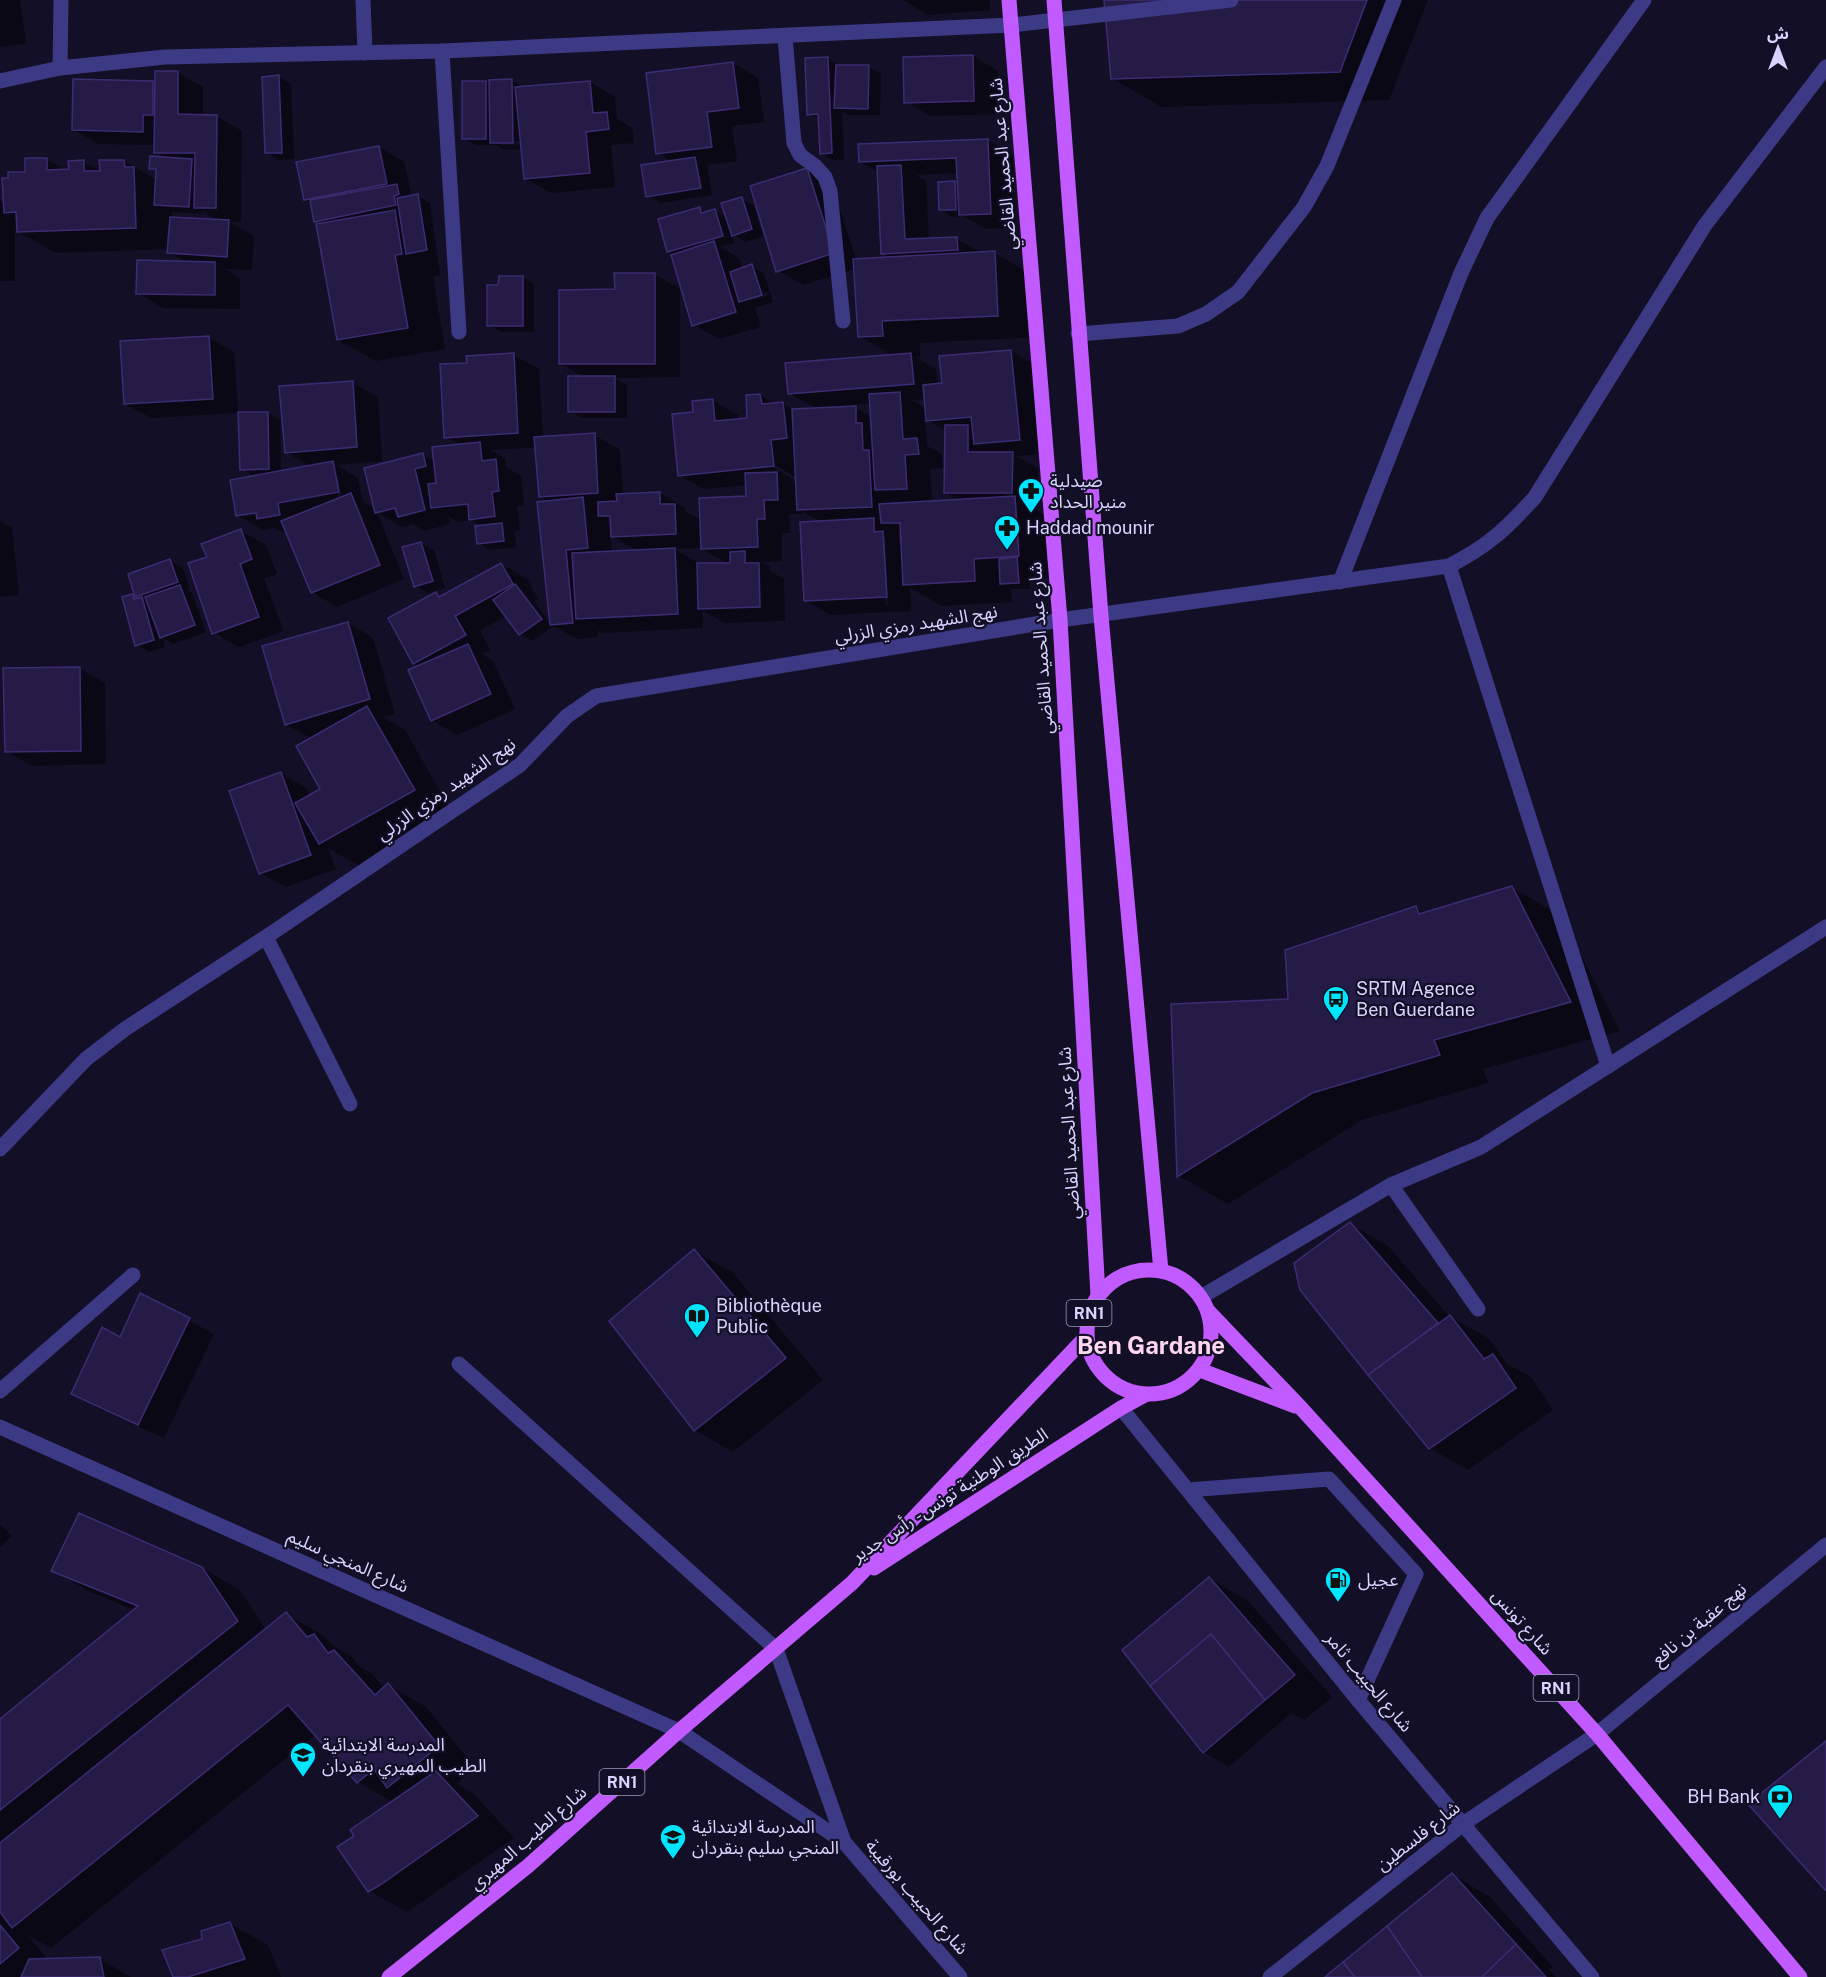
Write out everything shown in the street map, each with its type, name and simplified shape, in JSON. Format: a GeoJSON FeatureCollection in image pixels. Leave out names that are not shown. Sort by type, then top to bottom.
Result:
{"type":"FeatureCollection","features":[{"type":"Feature","properties":{"kind":"main road","name":"شارع عبد الحميد القاضي"},"geometry":{"type":"LineString","coordinates":[[1009,0],[1060,620],[1098,1295]]}},
{"type":"Feature","properties":{"kind":"main road"},"geometry":{"type":"LineString","coordinates":[[1054,0],[1101,616],[1161,1270]]}},
{"type":"Feature","properties":{"kind":"main road","name":"RN1"},"geometry":{"type":"LineString","coordinates":[[1137,1270],[1161,1270],[1184,1280],[1202,1297],[1209,1312],[1213,1332],[1209,1351],[1200,1370],[1185,1384],[1167,1393],[1145,1395],[1124,1389],[1105,1377],[1092,1359],[1086,1337],[1088,1315],[1098,1295],[1115,1279],[1137,1270]]}},
{"type":"Feature","properties":{"kind":"main road","name":"RN1"},"geometry":{"type":"LineString","coordinates":[[1209,1312],[1301,1408]]}},
{"type":"Feature","properties":{"kind":"main road","name":"الطريق الوطنية تونس - رأس جدير"},"geometry":{"type":"LineString","coordinates":[[852,1583],[1086,1337]]}},
{"type":"Feature","properties":{"kind":"main road","name":"RN1"},"geometry":{"type":"LineString","coordinates":[[1200,1370],[1301,1408]]}},
{"type":"Feature","properties":{"kind":"main road","name":"الطريق الوطنية تونس - رأس جدير"},"geometry":{"type":"LineString","coordinates":[[852,1583],[1121,1408],[1145,1395]]}},
{"type":"Feature","properties":{"kind":"main road","name":"شارع تونس"},"geometry":{"type":"LineString","coordinates":[[1301,1408],[1597,1734],[1800,1977]]}},
{"type":"Feature","properties":{"kind":"main road","name":"شارع الطيب المهيري"},"geometry":{"type":"LineString","coordinates":[[389,1977],[528,1866],[679,1731],[852,1583]]}},
{"type":"Feature","properties":{"kind":"street"},"geometry":{"type":"LineString","coordinates":[[60,68],[61,0]]}},
{"type":"Feature","properties":{"kind":"street"},"geometry":{"type":"LineString","coordinates":[[363,0],[364,53]]}},
{"type":"Feature","properties":{"kind":"street"},"geometry":{"type":"LineString","coordinates":[[0,81],[60,68],[165,57],[442,51],[1011,25],[1231,0]]}},
{"type":"Feature","properties":{"kind":"street"},"geometry":{"type":"LineString","coordinates":[[1078,334],[1178,326],[1206,314],[1238,292],[1304,207],[1328,166],[1394,0]]}},
{"type":"Feature","properties":{"kind":"street"},"geometry":{"type":"LineString","coordinates":[[1340,582],[1461,273],[1487,218],[1644,0]]}},
{"type":"Feature","properties":{"kind":"street"},"geometry":{"type":"LineString","coordinates":[[785,37],[794,143],[800,155],[825,177],[830,191],[843,321]]}},
{"type":"Feature","properties":{"kind":"street"},"geometry":{"type":"LineString","coordinates":[[442,51],[459,332]]}},
{"type":"Feature","properties":{"kind":"street"},"geometry":{"type":"LineString","coordinates":[[1608,1066],[1449,566],[1475,552],[1503,532],[1535,497],[1705,225],[1826,67]]}},
{"type":"Feature","properties":{"kind":"street","name":"نهج الشهيد رمزي الزرلي"},"geometry":{"type":"LineString","coordinates":[[0,1149],[86,1059],[125,1029],[266,937],[520,765],[567,716],[596,696],[1060,620],[1449,566]]}},
{"type":"Feature","properties":{"kind":"street"},"geometry":{"type":"LineString","coordinates":[[1202,1297],[1391,1185],[1481,1147],[1826,927]]}},
{"type":"Feature","properties":{"kind":"street"},"geometry":{"type":"LineString","coordinates":[[266,937],[350,1104]]}},
{"type":"Feature","properties":{"kind":"street"},"geometry":{"type":"LineString","coordinates":[[1391,1185],[1478,1309]]}},
{"type":"Feature","properties":{"kind":"street"},"geometry":{"type":"LineString","coordinates":[[0,1391],[133,1275]]}},
{"type":"Feature","properties":{"kind":"street"},"geometry":{"type":"LineString","coordinates":[[459,1364],[776,1649],[844,1842]]}},
{"type":"Feature","properties":{"kind":"street","name":"شارع الحبيب ثامر"},"geometry":{"type":"LineString","coordinates":[[1121,1408],[1358,1700],[1592,1977]]}},
{"type":"Feature","properties":{"kind":"street","name":"شارع المنجي سليم"},"geometry":{"type":"LineString","coordinates":[[0,1427],[679,1731],[844,1842]]}},
{"type":"Feature","properties":{"kind":"street"},"geometry":{"type":"LineString","coordinates":[[1188,1490],[1329,1479],[1416,1574],[1358,1700]]}},
{"type":"Feature","properties":{"kind":"street","name":"نهج عقبة بن نافع"},"geometry":{"type":"LineString","coordinates":[[1597,1734],[1826,1545]]}},
{"type":"Feature","properties":{"kind":"street","name":"شارع فلسطين"},"geometry":{"type":"LineString","coordinates":[[1270,1977],[1463,1824],[1597,1734]]}},
{"type":"Feature","properties":{"kind":"street","name":"شارع الحبيب بورقيبة"},"geometry":{"type":"LineString","coordinates":[[844,1842],[960,1977]]}},
{"type":"Feature","properties":{"kind":"building"},"geometry":{"type":"Polygon","coordinates":[[[1104,0],[1367,0],[1340,72],[1111,79],[1104,0]]]}},
{"type":"Feature","properties":{"kind":"building"},"geometry":{"type":"Polygon","coordinates":[[[973,55],[974,101],[904,103],[903,57],[973,55]]]}},
{"type":"Feature","properties":{"kind":"building"},"geometry":{"type":"Polygon","coordinates":[[[828,57],[832,153],[820,154],[818,114],[807,115],[805,58],[828,57]]]}},
{"type":"Feature","properties":{"kind":"building"},"geometry":{"type":"Polygon","coordinates":[[[733,62],[739,108],[707,112],[712,147],[656,154],[646,73],[733,62]]]}},
{"type":"Feature","properties":{"kind":"building"},"geometry":{"type":"Polygon","coordinates":[[[836,65],[869,65],[868,109],[834,108],[836,65]]]}},
{"type":"Feature","properties":{"kind":"building"},"geometry":{"type":"Polygon","coordinates":[[[155,71],[178,71],[178,114],[217,115],[216,208],[194,208],[195,153],[154,153],[155,71]]]}},
{"type":"Feature","properties":{"kind":"building"},"geometry":{"type":"Polygon","coordinates":[[[279,75],[282,153],[265,153],[262,77],[279,75]]]}},
{"type":"Feature","properties":{"kind":"building"},"geometry":{"type":"Polygon","coordinates":[[[73,79],[153,81],[153,115],[143,115],[143,132],[72,130],[73,79]]]}},
{"type":"Feature","properties":{"kind":"building"},"geometry":{"type":"Polygon","coordinates":[[[512,79],[513,143],[490,143],[489,80],[512,79]]]}},
{"type":"Feature","properties":{"kind":"building"},"geometry":{"type":"Polygon","coordinates":[[[462,81],[486,81],[486,139],[462,139],[462,81]]]}},
{"type":"Feature","properties":{"kind":"building"},"geometry":{"type":"Polygon","coordinates":[[[590,81],[593,113],[607,112],[609,129],[586,132],[590,173],[524,179],[515,87],[590,81]]]}},
{"type":"Feature","properties":{"kind":"building"},"geometry":{"type":"Polygon","coordinates":[[[988,139],[991,214],[959,215],[956,158],[859,162],[858,144],[988,139]]]}},
{"type":"Feature","properties":{"kind":"building"},"geometry":{"type":"Polygon","coordinates":[[[379,146],[387,184],[304,200],[296,162],[379,146]]]}},
{"type":"Feature","properties":{"kind":"building"},"geometry":{"type":"Polygon","coordinates":[[[150,156],[192,159],[189,207],[154,205],[156,169],[149,169],[150,156]]]}},
{"type":"Feature","properties":{"kind":"building"},"geometry":{"type":"Polygon","coordinates":[[[695,157],[701,188],[646,197],[641,165],[695,157]]]}},
{"type":"Feature","properties":{"kind":"building"},"geometry":{"type":"Polygon","coordinates":[[[25,158],[47,158],[47,170],[69,169],[68,161],[84,160],[84,171],[100,171],[99,160],[124,160],[125,167],[134,167],[136,228],[17,232],[16,212],[4,213],[2,178],[8,178],[8,172],[25,172],[25,158]]]}},
{"type":"Feature","properties":{"kind":"building"},"geometry":{"type":"Polygon","coordinates":[[[901,165],[905,239],[957,237],[958,250],[881,254],[877,166],[901,165]]]}},
{"type":"Feature","properties":{"kind":"building"},"geometry":{"type":"Polygon","coordinates":[[[807,168],[834,253],[776,272],[750,186],[807,168]]]}},
{"type":"Feature","properties":{"kind":"building"},"geometry":{"type":"Polygon","coordinates":[[[955,181],[956,210],[939,210],[938,182],[955,181]]]}},
{"type":"Feature","properties":{"kind":"building"},"geometry":{"type":"Polygon","coordinates":[[[397,184],[399,194],[394,196],[396,205],[314,222],[310,200],[397,184]]]}},
{"type":"Feature","properties":{"kind":"building"},"geometry":{"type":"Polygon","coordinates":[[[418,194],[427,250],[406,254],[397,198],[418,194]]]}},
{"type":"Feature","properties":{"kind":"building"},"geometry":{"type":"Polygon","coordinates":[[[742,197],[752,229],[732,236],[721,203],[742,197]]]}},
{"type":"Feature","properties":{"kind":"building"},"geometry":{"type":"Polygon","coordinates":[[[700,207],[701,213],[715,209],[723,236],[667,252],[658,219],[700,207]]]}},
{"type":"Feature","properties":{"kind":"building"},"geometry":{"type":"Polygon","coordinates":[[[395,210],[402,254],[395,255],[408,328],[337,340],[316,224],[395,210]]]}},
{"type":"Feature","properties":{"kind":"building"},"geometry":{"type":"Polygon","coordinates":[[[170,217],[229,220],[227,257],[167,253],[170,217]]]}},
{"type":"Feature","properties":{"kind":"building"},"geometry":{"type":"Polygon","coordinates":[[[714,241],[736,312],[692,326],[671,255],[714,241]]]}},
{"type":"Feature","properties":{"kind":"building"},"geometry":{"type":"Polygon","coordinates":[[[995,251],[998,316],[882,321],[883,336],[858,337],[853,259],[995,251]]]}},
{"type":"Feature","properties":{"kind":"building"},"geometry":{"type":"Polygon","coordinates":[[[137,260],[215,262],[215,295],[136,294],[137,260]]]}},
{"type":"Feature","properties":{"kind":"building"},"geometry":{"type":"Polygon","coordinates":[[[752,264],[762,295],[739,302],[730,272],[752,264]]]}},
{"type":"Feature","properties":{"kind":"building"},"geometry":{"type":"Polygon","coordinates":[[[614,273],[655,273],[655,364],[559,364],[559,290],[615,289],[614,273]]]}},
{"type":"Feature","properties":{"kind":"building"},"geometry":{"type":"Polygon","coordinates":[[[499,276],[523,276],[523,326],[487,326],[487,285],[498,285],[499,276]]]}},
{"type":"Feature","properties":{"kind":"building"},"geometry":{"type":"Polygon","coordinates":[[[209,336],[213,399],[124,404],[120,341],[209,336]]]}},
{"type":"Feature","properties":{"kind":"building"},"geometry":{"type":"Polygon","coordinates":[[[1011,350],[1020,440],[974,444],[971,417],[926,421],[923,385],[942,383],[939,356],[1011,350]]]}},
{"type":"Feature","properties":{"kind":"building"},"geometry":{"type":"Polygon","coordinates":[[[514,353],[518,433],[444,438],[440,364],[467,363],[466,356],[514,353]]]}},
{"type":"Feature","properties":{"kind":"building"},"geometry":{"type":"Polygon","coordinates":[[[911,353],[914,384],[788,394],[785,363],[911,353]]]}},
{"type":"Feature","properties":{"kind":"building"},"geometry":{"type":"Polygon","coordinates":[[[568,376],[615,376],[615,412],[568,412],[568,376]]]}},
{"type":"Feature","properties":{"kind":"building"},"geometry":{"type":"Polygon","coordinates":[[[353,381],[357,447],[285,453],[279,386],[353,381]]]}},
{"type":"Feature","properties":{"kind":"building"},"geometry":{"type":"Polygon","coordinates":[[[900,392],[903,439],[917,438],[919,454],[905,455],[907,489],[875,490],[869,394],[900,392]]]}},
{"type":"Feature","properties":{"kind":"building"},"geometry":{"type":"Polygon","coordinates":[[[760,394],[762,404],[783,402],[787,438],[771,440],[774,466],[678,476],[672,414],[693,412],[692,401],[713,399],[715,421],[747,418],[746,395],[760,394]]]}},
{"type":"Feature","properties":{"kind":"building"},"geometry":{"type":"Polygon","coordinates":[[[856,406],[856,423],[862,423],[863,450],[869,450],[872,507],[797,510],[792,409],[856,406]]]}},
{"type":"Feature","properties":{"kind":"building"},"geometry":{"type":"Polygon","coordinates":[[[238,412],[268,412],[269,469],[240,470],[238,412]]]}},
{"type":"Feature","properties":{"kind":"building"},"geometry":{"type":"Polygon","coordinates":[[[945,425],[968,425],[968,452],[1013,452],[1012,493],[944,493],[945,425]]]}},
{"type":"Feature","properties":{"kind":"building"},"geometry":{"type":"Polygon","coordinates":[[[595,433],[598,493],[539,497],[534,437],[595,433]]]}},
{"type":"Feature","properties":{"kind":"building"},"geometry":{"type":"Polygon","coordinates":[[[480,442],[482,461],[496,459],[499,491],[492,492],[495,516],[469,520],[468,504],[431,508],[428,484],[436,483],[432,447],[480,442]]]}},
{"type":"Feature","properties":{"kind":"building"},"geometry":{"type":"Polygon","coordinates":[[[423,453],[426,466],[415,469],[425,510],[398,517],[395,508],[375,513],[364,468],[423,453]]]}},
{"type":"Feature","properties":{"kind":"building"},"geometry":{"type":"Polygon","coordinates":[[[333,461],[339,492],[278,503],[280,515],[257,519],[256,513],[236,516],[230,480],[333,461]]]}},
{"type":"Feature","properties":{"kind":"building"},"geometry":{"type":"Polygon","coordinates":[[[777,472],[778,500],[764,500],[765,519],[757,519],[758,547],[701,549],[699,498],[746,496],[745,473],[777,472]]]}},
{"type":"Feature","properties":{"kind":"building"},"geometry":{"type":"Polygon","coordinates":[[[660,492],[660,504],[675,504],[676,534],[611,537],[610,516],[598,516],[598,502],[617,501],[616,494],[660,492]]]}},
{"type":"Feature","properties":{"kind":"building"},"geometry":{"type":"Polygon","coordinates":[[[351,493],[380,565],[311,593],[281,521],[351,493]]]}},
{"type":"Feature","properties":{"kind":"building"},"geometry":{"type":"Polygon","coordinates":[[[1015,496],[1019,556],[974,559],[975,581],[903,585],[900,523],[881,523],[879,504],[1015,496]]]}},
{"type":"Feature","properties":{"kind":"building"},"geometry":{"type":"Polygon","coordinates":[[[583,497],[588,548],[566,550],[573,623],[550,625],[537,502],[583,497]]]}},
{"type":"Feature","properties":{"kind":"building"},"geometry":{"type":"Polygon","coordinates":[[[874,518],[874,532],[883,531],[887,597],[804,601],[800,522],[874,518]]]}},
{"type":"Feature","properties":{"kind":"building"},"geometry":{"type":"Polygon","coordinates":[[[502,523],[504,541],[477,544],[475,526],[502,523]]]}},
{"type":"Feature","properties":{"kind":"building"},"geometry":{"type":"Polygon","coordinates":[[[241,529],[252,559],[240,564],[259,617],[212,634],[188,563],[207,557],[201,544],[241,529]]]}},
{"type":"Feature","properties":{"kind":"building"},"geometry":{"type":"Polygon","coordinates":[[[421,542],[433,581],[414,587],[402,547],[421,542]]]}},
{"type":"Feature","properties":{"kind":"building"},"geometry":{"type":"Polygon","coordinates":[[[675,548],[678,614],[576,619],[572,553],[675,548]]]}},
{"type":"Feature","properties":{"kind":"building"},"geometry":{"type":"Polygon","coordinates":[[[745,551],[745,563],[759,563],[760,607],[698,609],[697,563],[730,563],[730,552],[745,551]]]}},
{"type":"Feature","properties":{"kind":"building"},"geometry":{"type":"Polygon","coordinates":[[[1017,557],[1019,583],[1000,584],[999,559],[1017,557]]]}},
{"type":"Feature","properties":{"kind":"building"},"geometry":{"type":"Polygon","coordinates":[[[170,559],[178,582],[135,597],[128,574],[170,559]]]}},
{"type":"Feature","properties":{"kind":"building"},"geometry":{"type":"Polygon","coordinates":[[[501,563],[513,584],[455,616],[466,635],[413,664],[388,618],[436,592],[439,597],[501,563]]]}},
{"type":"Feature","properties":{"kind":"building"},"geometry":{"type":"Polygon","coordinates":[[[515,584],[542,619],[519,635],[493,600],[515,584]]]}},
{"type":"Feature","properties":{"kind":"building"},"geometry":{"type":"Polygon","coordinates":[[[180,585],[195,625],[160,638],[145,597],[180,585]]]}},
{"type":"Feature","properties":{"kind":"building"},"geometry":{"type":"Polygon","coordinates":[[[132,594],[134,599],[142,597],[154,640],[135,646],[122,597],[132,594]]]}},
{"type":"Feature","properties":{"kind":"building"},"geometry":{"type":"Polygon","coordinates":[[[348,622],[370,699],[285,725],[262,646],[348,622]]]}},
{"type":"Feature","properties":{"kind":"building"},"geometry":{"type":"Polygon","coordinates":[[[468,644],[491,694],[431,721],[408,670],[468,644]]]}},
{"type":"Feature","properties":{"kind":"building"},"geometry":{"type":"Polygon","coordinates":[[[80,667],[81,751],[5,752],[3,668],[80,667]]]}},
{"type":"Feature","properties":{"kind":"building"},"geometry":{"type":"Polygon","coordinates":[[[367,706],[415,790],[319,844],[295,803],[320,789],[296,746],[367,706]]]}},
{"type":"Feature","properties":{"kind":"building"},"geometry":{"type":"Polygon","coordinates":[[[281,772],[311,855],[259,874],[229,791],[281,772]]]}},
{"type":"Feature","properties":{"kind":"building","name":"SRTM Agence Ben Guerdane"},"geometry":{"type":"Polygon","coordinates":[[[1512,886],[1571,1002],[1434,1040],[1440,1055],[1312,1093],[1177,1177],[1171,1004],[1288,999],[1285,950],[1416,906],[1419,914],[1512,886]]]}},
{"type":"Feature","properties":{"kind":"building"},"geometry":{"type":"Polygon","coordinates":[[[1350,1222],[1438,1323],[1368,1375],[1300,1290],[1294,1263],[1350,1222]]]}},
{"type":"Feature","properties":{"kind":"building","name":"Bibliothèque Public"},"geometry":{"type":"Polygon","coordinates":[[[694,1249],[786,1358],[694,1431],[609,1321],[694,1249]]]}},
{"type":"Feature","properties":{"kind":"building"},"geometry":{"type":"Polygon","coordinates":[[[140,1293],[190,1318],[138,1425],[71,1394],[102,1327],[120,1337],[140,1293]]]}},
{"type":"Feature","properties":{"kind":"building"},"geometry":{"type":"Polygon","coordinates":[[[1450,1315],[1484,1359],[1493,1354],[1516,1388],[1429,1449],[1368,1375],[1450,1315]]]}},
{"type":"Feature","properties":{"kind":"building"},"geometry":{"type":"Polygon","coordinates":[[[79,1513],[202,1567],[238,1621],[0,1810],[0,1719],[138,1606],[51,1571],[79,1513]]]}},
{"type":"Feature","properties":{"kind":"building"},"geometry":{"type":"Polygon","coordinates":[[[1209,1577],[1295,1675],[1265,1700],[1211,1634],[1150,1686],[1122,1650],[1209,1577]]]}},
{"type":"Feature","properties":{"kind":"building"},"geometry":{"type":"Polygon","coordinates":[[[286,1612],[307,1637],[314,1634],[328,1653],[334,1650],[375,1695],[388,1683],[439,1746],[387,1788],[374,1769],[357,1783],[288,1705],[12,1928],[0,1912],[0,1843],[286,1612]]]}},
{"type":"Feature","properties":{"kind":"building"},"geometry":{"type":"Polygon","coordinates":[[[1211,1634],[1265,1700],[1203,1753],[1150,1686],[1211,1634]]]}},
{"type":"Feature","properties":{"kind":"building"},"geometry":{"type":"Polygon","coordinates":[[[1826,1741],[1826,1890],[1825,1890],[1748,1804],[1826,1741]]]}},
{"type":"Feature","properties":{"kind":"building"},"geometry":{"type":"Polygon","coordinates":[[[436,1771],[478,1816],[368,1892],[337,1847],[354,1836],[350,1830],[436,1771]]]}},
{"type":"Feature","properties":{"kind":"building"},"geometry":{"type":"Polygon","coordinates":[[[1452,1873],[1516,1944],[1482,1977],[1422,1977],[1387,1926],[1452,1873]]]}},
{"type":"Feature","properties":{"kind":"building"},"geometry":{"type":"Polygon","coordinates":[[[230,1922],[245,1959],[188,1977],[173,1977],[162,1950],[202,1939],[201,1931],[230,1922]]]}},
{"type":"Feature","properties":{"kind":"building"},"geometry":{"type":"Polygon","coordinates":[[[0,1925],[19,1948],[0,1964],[0,1925]]]}},
{"type":"Feature","properties":{"kind":"building"},"geometry":{"type":"Polygon","coordinates":[[[1387,1926],[1422,1977],[1355,1977],[1343,1962],[1387,1926]]]}},
{"type":"Feature","properties":{"kind":"building"},"geometry":{"type":"Polygon","coordinates":[[[1516,1944],[1546,1977],[1482,1977],[1516,1944]]]}},
{"type":"Feature","properties":{"kind":"building"},"geometry":{"type":"Polygon","coordinates":[[[100,1957],[104,1977],[21,1977],[29,1959],[100,1957]]]}},
{"type":"Feature","properties":{"kind":"building"},"geometry":{"type":"Polygon","coordinates":[[[1343,1962],[1355,1977],[1325,1977],[1343,1962]]]}},
{"type":"Feature","properties":{"kind":"place","name":"صيدلية منير الحداد"},"geometry":{"type":"Point","coordinates":[1031,514]}},
{"type":"Feature","properties":{"kind":"place","name":"Haddad mounir"},"geometry":{"type":"Point","coordinates":[1007,551]}},
{"type":"Feature","properties":{"kind":"place","name":"SRTM Agence Ben Guerdane"},"geometry":{"type":"Point","coordinates":[1336,1022]}},
{"type":"Feature","properties":{"kind":"place","name":"Bibliothèque Public"},"geometry":{"type":"Point","coordinates":[697,1339]}},
{"type":"Feature","properties":{"kind":"place","name":"عجيل"},"geometry":{"type":"Point","coordinates":[1338,1603]}},
{"type":"Feature","properties":{"kind":"place","name":"المدرسة الابتدائية الطيب المهيري بنقردان"},"geometry":{"type":"Point","coordinates":[303,1778]}},
{"type":"Feature","properties":{"kind":"place","name":"BH Bank"},"geometry":{"type":"Point","coordinates":[1780,1820]}},
{"type":"Feature","properties":{"kind":"place","name":"المدرسة الابتدائية المنجي سليم بنقردان"},"geometry":{"type":"Point","coordinates":[673,1860]}},
{"type":"Feature","properties":{"kind":"district","name":"Ben Gardane"},"geometry":{"type":"Point","coordinates":[1151,1346]}}]}
